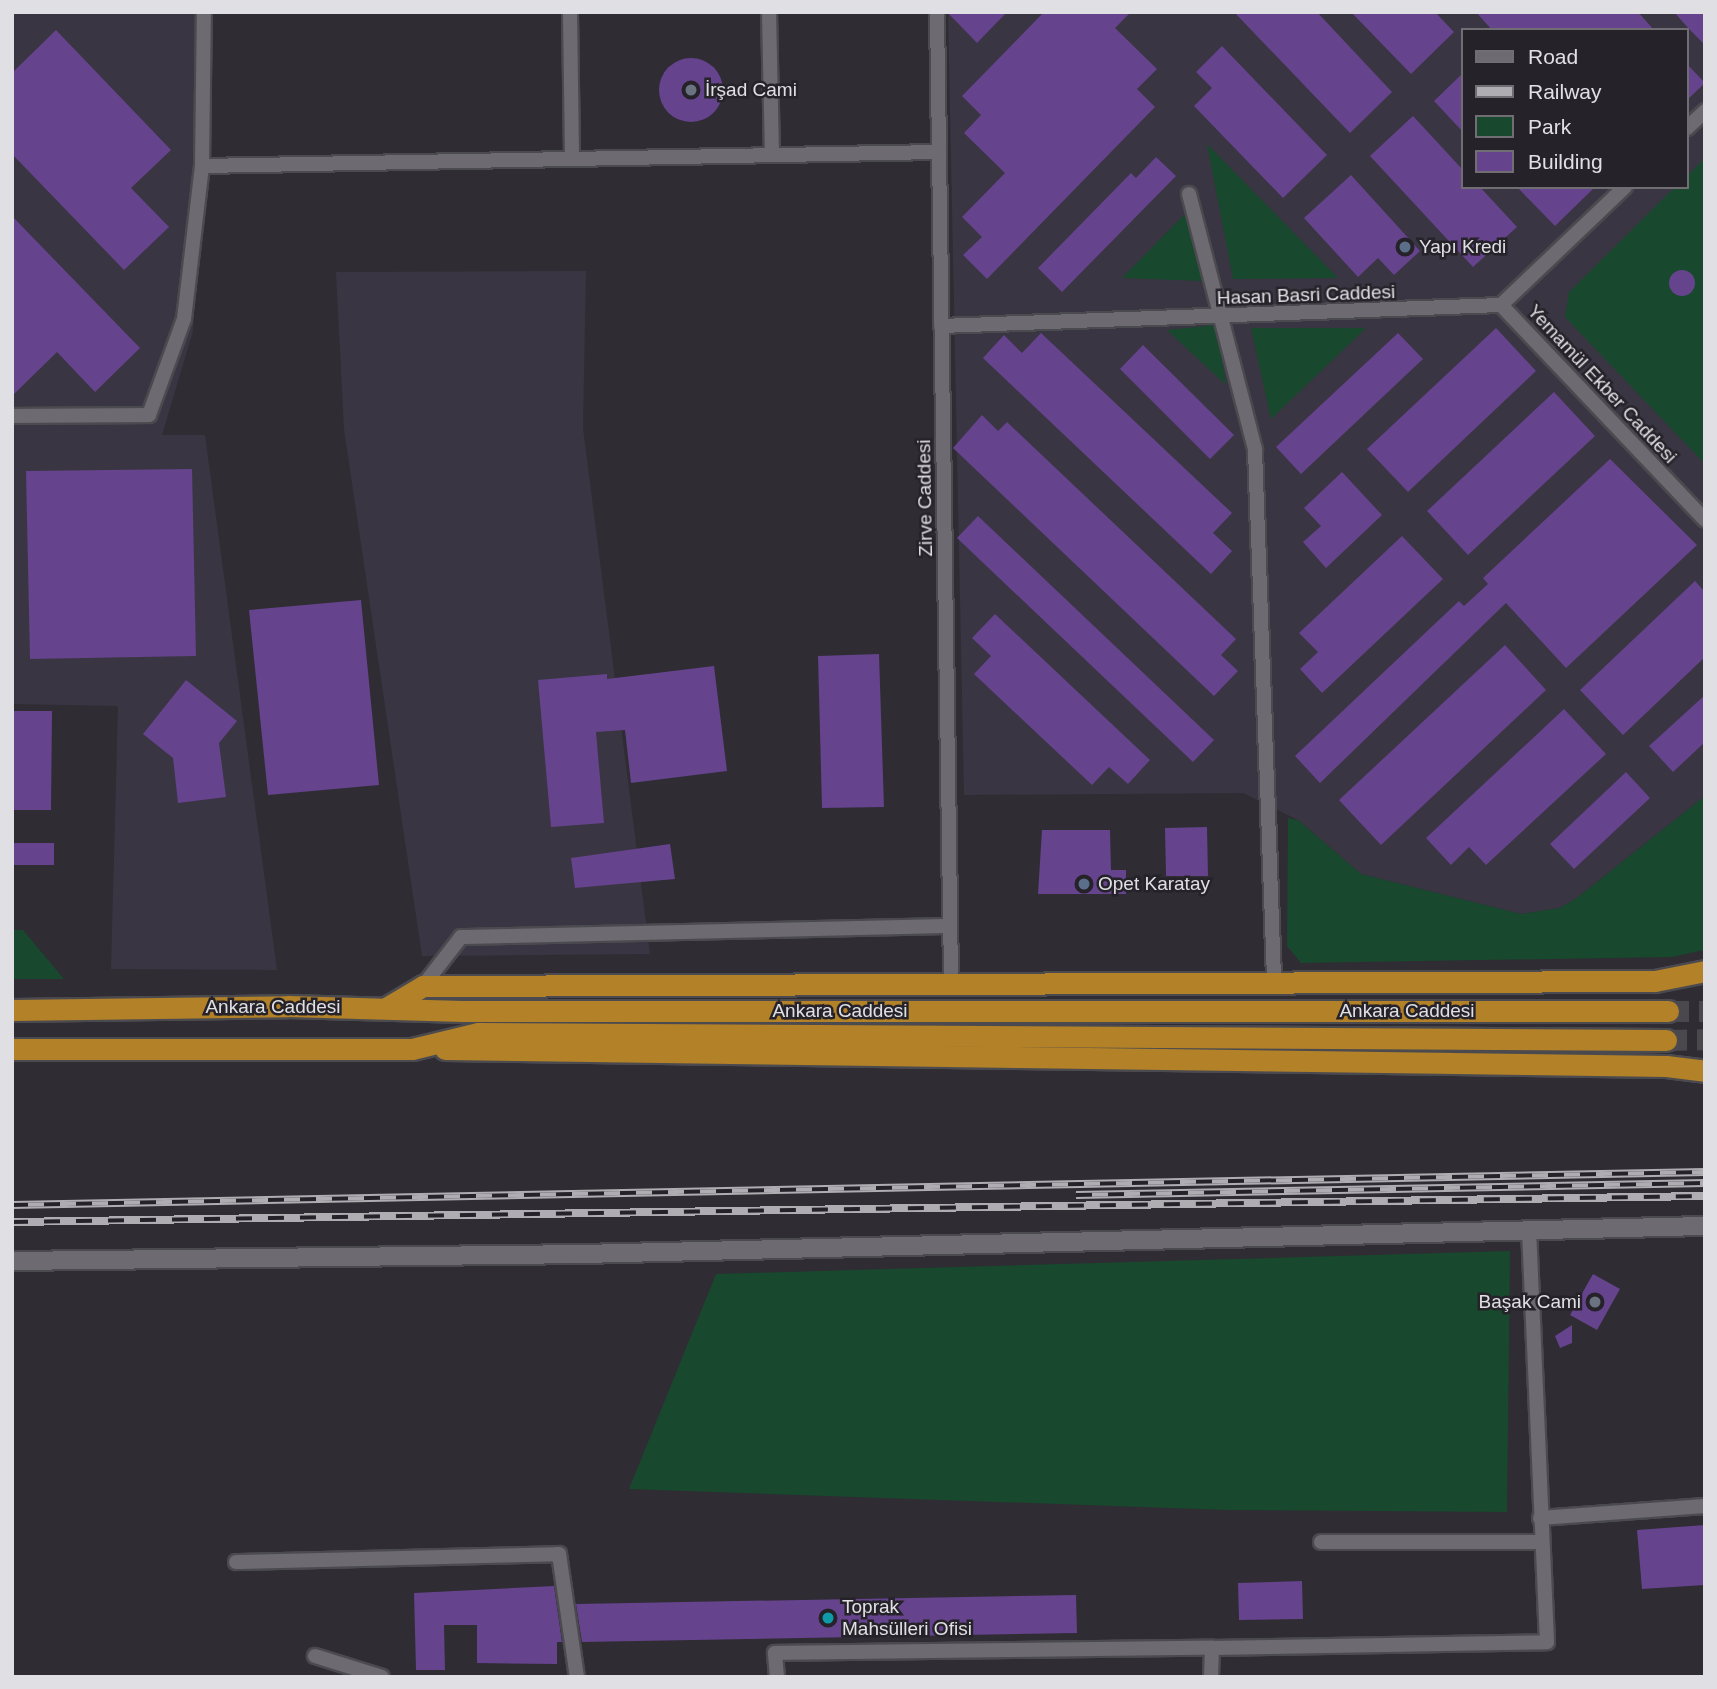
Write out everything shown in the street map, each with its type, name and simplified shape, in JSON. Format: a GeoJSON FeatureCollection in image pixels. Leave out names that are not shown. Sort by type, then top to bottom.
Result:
{"type":"FeatureCollection","features":[{"type":"Feature","properties":{"kind":"highway"},"geometry":{"type":"LineString","coordinates":[[386,1008],[423,986],[1274,979],[1655,981],[1705,971]]}},
{"type":"Feature","properties":{"kind":"highway","name":"Ankara Caddesi"},"geometry":{"type":"LineString","coordinates":[[12,1010],[386,1008],[1668,1011]]}},
{"type":"Feature","properties":{"kind":"highway","name":"Ankara Caddesi"},"geometry":{"type":"LineString","coordinates":[[12,1049],[412,1049],[478,1033],[1666,1040]]}},
{"type":"Feature","properties":{"kind":"highway"},"geometry":{"type":"LineString","coordinates":[[412,1049],[1666,1066],[1705,1072]]}},
{"type":"Feature","properties":{"kind":"street"},"geometry":{"type":"LineString","coordinates":[[12,416],[149,415],[184,319],[202,166],[204,12]]}},
{"type":"Feature","properties":{"kind":"street"},"geometry":{"type":"LineString","coordinates":[[570,12],[572,158]]}},
{"type":"Feature","properties":{"kind":"street"},"geometry":{"type":"LineString","coordinates":[[769,12],[772,155]]}},
{"type":"Feature","properties":{"kind":"street","name":"Zirve Caddesi"},"geometry":{"type":"LineString","coordinates":[[937,12],[951,983]]}},
{"type":"Feature","properties":{"kind":"street"},"geometry":{"type":"LineString","coordinates":[[1689,126],[1705,111]]}},
{"type":"Feature","properties":{"kind":"street"},"geometry":{"type":"LineString","coordinates":[[202,166],[939,152]]}},
{"type":"Feature","properties":{"kind":"street"},"geometry":{"type":"LineString","coordinates":[[1501,304],[1623,189]]}},
{"type":"Feature","properties":{"kind":"street"},"geometry":{"type":"LineString","coordinates":[[1189,194],[1223,317],[1255,450],[1261,532],[1274,979]]}},
{"type":"Feature","properties":{"kind":"street","name":"Hasan Basri Caddesi"},"geometry":{"type":"LineString","coordinates":[[941,326],[1501,304]]}},
{"type":"Feature","properties":{"kind":"street","name":"Yemamül Ekber Caddesi"},"geometry":{"type":"LineString","coordinates":[[1501,304],[1705,520]]}},
{"type":"Feature","properties":{"kind":"street"},"geometry":{"type":"LineString","coordinates":[[423,986],[461,937],[950,926]]}},
{"type":"Feature","properties":{"kind":"street"},"geometry":{"type":"LineString","coordinates":[[12,1261],[582,1254],[1705,1226]]}},
{"type":"Feature","properties":{"kind":"street"},"geometry":{"type":"LineString","coordinates":[[777,1677],[775,1653],[1548,1642],[1541,1542],[1529,1231]]}},
{"type":"Feature","properties":{"kind":"street"},"geometry":{"type":"LineString","coordinates":[[1540,1518],[1705,1506]]}},
{"type":"Feature","properties":{"kind":"street"},"geometry":{"type":"LineString","coordinates":[[1321,1542],[1541,1542]]}},
{"type":"Feature","properties":{"kind":"street"},"geometry":{"type":"LineString","coordinates":[[236,1562],[559,1555],[577,1677]]}},
{"type":"Feature","properties":{"kind":"street"},"geometry":{"type":"LineString","coordinates":[[1211,1677],[1212,1648]]}},
{"type":"Feature","properties":{"kind":"street"},"geometry":{"type":"LineString","coordinates":[[315,1656],[382,1677]]}},
{"type":"Feature","properties":{"kind":"shaded area"},"geometry":{"type":"Polygon","coordinates":[[[12,12],[213,12],[193,331],[162,435],[205,435],[277,970],[111,969],[118,706],[12,704],[12,12]]]}},
{"type":"Feature","properties":{"kind":"shaded area"},"geometry":{"type":"Polygon","coordinates":[[[948,12],[1705,12],[1705,796],[1578,897],[1560,908],[1521,914],[1361,874],[1298,820],[1243,793],[964,795],[948,12]]]}},
{"type":"Feature","properties":{"kind":"shaded area"},"geometry":{"type":"Polygon","coordinates":[[[586,271],[583,428],[650,954],[422,956],[344,429],[336,272],[586,271]]]}},
{"type":"Feature","properties":{"kind":"green space"},"geometry":{"type":"Polygon","coordinates":[[[1207,144],[1338,278],[1233,279],[1207,144]]]}},
{"type":"Feature","properties":{"kind":"green space"},"geometry":{"type":"Polygon","coordinates":[[[1705,158],[1705,464],[1565,317],[1569,292],[1673,189],[1689,189],[1689,174],[1705,158]]]}},
{"type":"Feature","properties":{"kind":"green space"},"geometry":{"type":"Polygon","coordinates":[[[1188,211],[1202,281],[1122,278],[1188,211]]]}},
{"type":"Feature","properties":{"kind":"green space"},"geometry":{"type":"Polygon","coordinates":[[[1216,325],[1226,385],[1167,330],[1216,325]]]}},
{"type":"Feature","properties":{"kind":"green space"},"geometry":{"type":"Polygon","coordinates":[[[1251,328],[1366,328],[1271,419],[1251,328]]]}},
{"type":"Feature","properties":{"kind":"green space"},"geometry":{"type":"Polygon","coordinates":[[[1705,796],[1704,950],[1672,957],[1301,963],[1287,946],[1288,818],[1298,820],[1361,874],[1521,914],[1560,908],[1578,897],[1705,796]]]}},
{"type":"Feature","properties":{"kind":"green space"},"geometry":{"type":"Polygon","coordinates":[[[12,930],[23,930],[64,979],[12,979],[12,930]]]}},
{"type":"Feature","properties":{"kind":"green space"},"geometry":{"type":"Polygon","coordinates":[[[1510,1251],[1507,1512],[1227,1510],[629,1489],[716,1274],[1510,1251]]]}},
{"type":"Feature","properties":{"kind":"building"},"geometry":{"type":"Polygon","coordinates":[[[947,12],[1007,12],[977,43],[947,12]]]}},
{"type":"Feature","properties":{"kind":"building"},"geometry":{"type":"Polygon","coordinates":[[[1044,12],[1131,12],[1115,28],[1157,69],[1137,89],[1155,107],[987,279],[963,255],[982,237],[962,217],[1005,173],[964,133],[981,115],[962,96],[1044,12]]]}},
{"type":"Feature","properties":{"kind":"building"},"geometry":{"type":"Polygon","coordinates":[[[1234,12],[1317,12],[1392,92],[1350,133],[1234,12]]]}},
{"type":"Feature","properties":{"kind":"building"},"geometry":{"type":"Polygon","coordinates":[[[1351,12],[1435,12],[1454,32],[1411,74],[1351,12]]]}},
{"type":"Feature","properties":{"kind":"building"},"geometry":{"type":"Polygon","coordinates":[[[1476,12],[1638,12],[1652,28],[1490,28],[1476,12]]]}},
{"type":"Feature","properties":{"kind":"building"},"geometry":{"type":"Polygon","coordinates":[[[1674,12],[1705,12],[1705,45],[1689,28],[1674,12]]]}},
{"type":"Feature","properties":{"kind":"building"},"geometry":{"type":"Polygon","coordinates":[[[56,30],[171,150],[131,188],[169,227],[124,270],[12,154],[12,73],[56,30]]]}},
{"type":"Feature","properties":{"kind":"building"},"geometry":{"type":"Polygon","coordinates":[[[1222,46],[1327,155],[1283,198],[1194,106],[1212,88],[1196,72],[1222,46]]]}},
{"type":"Feature","properties":{"kind":"building","name":"İrşad Cami"},"geometry":{"type":"Polygon","coordinates":[[[691,58],[709,64],[717,72],[723,90],[717,108],[709,116],[691,122],[673,116],[665,108],[659,90],[665,72],[673,64],[691,58]]]}},
{"type":"Feature","properties":{"kind":"building"},"geometry":{"type":"Polygon","coordinates":[[[1689,66],[1705,83],[1689,98],[1689,66]]]}},
{"type":"Feature","properties":{"kind":"building"},"geometry":{"type":"Polygon","coordinates":[[[1462,74],[1462,131],[1434,101],[1462,74]]]}},
{"type":"Feature","properties":{"kind":"building"},"geometry":{"type":"Polygon","coordinates":[[[1413,116],[1462,169],[1462,189],[1482,189],[1517,227],[1473,267],[1370,156],[1413,116]]]}},
{"type":"Feature","properties":{"kind":"building"},"geometry":{"type":"Polygon","coordinates":[[[1156,157],[1176,176],[1062,292],[1038,268],[1131,173],[1136,178],[1156,157]]]}},
{"type":"Feature","properties":{"kind":"building"},"geometry":{"type":"Polygon","coordinates":[[[1351,175],[1420,251],[1394,275],[1378,258],[1358,277],[1304,218],[1351,175]]]}},
{"type":"Feature","properties":{"kind":"building"},"geometry":{"type":"Polygon","coordinates":[[[1519,189],[1593,189],[1555,226],[1519,189]]]}},
{"type":"Feature","properties":{"kind":"building"},"geometry":{"type":"Polygon","coordinates":[[[12,216],[140,348],[95,392],[57,352],[12,396],[12,216]]]}},
{"type":"Feature","properties":{"kind":"building"},"geometry":{"type":"Polygon","coordinates":[[[1682,270],[1691,274],[1695,283],[1691,292],[1682,296],[1673,292],[1669,283],[1673,274],[1682,270]]]}},
{"type":"Feature","properties":{"kind":"building"},"geometry":{"type":"Polygon","coordinates":[[[1496,328],[1536,371],[1408,492],[1367,449],[1496,328]]]}},
{"type":"Feature","properties":{"kind":"building"},"geometry":{"type":"Polygon","coordinates":[[[1041,333],[1232,513],[1213,533],[1232,551],[1211,574],[983,358],[1004,335],[1022,353],[1041,333]]]}},
{"type":"Feature","properties":{"kind":"building"},"geometry":{"type":"Polygon","coordinates":[[[1398,333],[1423,359],[1301,474],[1276,447],[1398,333]]]}},
{"type":"Feature","properties":{"kind":"building"},"geometry":{"type":"Polygon","coordinates":[[[1143,345],[1234,435],[1210,459],[1120,369],[1143,345]]]}},
{"type":"Feature","properties":{"kind":"building"},"geometry":{"type":"Polygon","coordinates":[[[1554,392],[1595,436],[1468,555],[1427,511],[1554,392]]]}},
{"type":"Feature","properties":{"kind":"building"},"geometry":{"type":"Polygon","coordinates":[[[982,415],[998,431],[1007,422],[1236,639],[1221,655],[1238,671],[1214,696],[953,448],[982,415]]]}},
{"type":"Feature","properties":{"kind":"building"},"geometry":{"type":"Polygon","coordinates":[[[1610,459],[1697,545],[1566,668],[1506,603],[1320,783],[1295,756],[1459,601],[1464,606],[1488,584],[1483,578],[1610,459]]]}},
{"type":"Feature","properties":{"kind":"building"},"geometry":{"type":"Polygon","coordinates":[[[192,469],[196,656],[30,659],[26,471],[192,469]]]}},
{"type":"Feature","properties":{"kind":"building"},"geometry":{"type":"Polygon","coordinates":[[[1342,472],[1382,515],[1326,568],[1303,542],[1321,526],[1304,508],[1342,472]]]}},
{"type":"Feature","properties":{"kind":"building"},"geometry":{"type":"Polygon","coordinates":[[[978,516],[1214,740],[1193,762],[957,538],[978,516]]]}},
{"type":"Feature","properties":{"kind":"building"},"geometry":{"type":"Polygon","coordinates":[[[1402,536],[1443,579],[1322,693],[1300,669],[1318,652],[1299,633],[1402,536]]]}},
{"type":"Feature","properties":{"kind":"building"},"geometry":{"type":"Polygon","coordinates":[[[1695,581],[1705,592],[1705,657],[1623,735],[1580,690],[1695,581]]]}},
{"type":"Feature","properties":{"kind":"building"},"geometry":{"type":"Polygon","coordinates":[[[361,600],[379,785],[268,795],[249,610],[361,600]]]}},
{"type":"Feature","properties":{"kind":"building"},"geometry":{"type":"Polygon","coordinates":[[[995,614],[1150,760],[1128,784],[1109,767],[1092,785],[974,674],[991,656],[972,638],[995,614]]]}},
{"type":"Feature","properties":{"kind":"building"},"geometry":{"type":"Polygon","coordinates":[[[1505,645],[1546,690],[1381,845],[1339,800],[1505,645]]]}},
{"type":"Feature","properties":{"kind":"building"},"geometry":{"type":"Polygon","coordinates":[[[879,654],[884,807],[822,808],[818,656],[879,654]]]}},
{"type":"Feature","properties":{"kind":"building"},"geometry":{"type":"Polygon","coordinates":[[[714,666],[727,771],[631,783],[625,730],[596,732],[604,823],[551,827],[538,680],[607,674],[607,679],[714,666]]]}},
{"type":"Feature","properties":{"kind":"building"},"geometry":{"type":"Polygon","coordinates":[[[186,680],[237,721],[219,743],[226,797],[178,803],[173,758],[143,734],[186,680]]]}},
{"type":"Feature","properties":{"kind":"building"},"geometry":{"type":"Polygon","coordinates":[[[1705,695],[1705,742],[1673,772],[1649,746],[1705,695]]]}},
{"type":"Feature","properties":{"kind":"building"},"geometry":{"type":"Polygon","coordinates":[[[1564,709],[1606,754],[1486,865],[1469,847],[1451,865],[1426,838],[1564,709]]]}},
{"type":"Feature","properties":{"kind":"building"},"geometry":{"type":"Polygon","coordinates":[[[12,711],[52,711],[51,810],[12,810],[12,711]]]}},
{"type":"Feature","properties":{"kind":"building"},"geometry":{"type":"Polygon","coordinates":[[[1626,772],[1650,798],[1574,869],[1550,844],[1626,772]]]}},
{"type":"Feature","properties":{"kind":"building"},"geometry":{"type":"Polygon","coordinates":[[[1207,827],[1208,876],[1166,876],[1165,828],[1207,827]]]}},
{"type":"Feature","properties":{"kind":"building"},"geometry":{"type":"Polygon","coordinates":[[[1042,830],[1110,830],[1111,870],[1126,870],[1126,894],[1038,894],[1042,830]]]}},
{"type":"Feature","properties":{"kind":"building"},"geometry":{"type":"Polygon","coordinates":[[[12,843],[54,843],[54,865],[12,865],[12,843]]]}},
{"type":"Feature","properties":{"kind":"building"},"geometry":{"type":"Polygon","coordinates":[[[670,844],[675,879],[575,888],[571,858],[670,844]]]}},
{"type":"Feature","properties":{"kind":"building","name":"Başak Cami"},"geometry":{"type":"Polygon","coordinates":[[[1593,1274],[1620,1289],[1597,1330],[1570,1315],[1593,1274]]]}},
{"type":"Feature","properties":{"kind":"building"},"geometry":{"type":"Polygon","coordinates":[[[1572,1325],[1572,1343],[1560,1348],[1555,1336],[1572,1325]]]}},
{"type":"Feature","properties":{"kind":"building"},"geometry":{"type":"Polygon","coordinates":[[[1705,1525],[1705,1585],[1642,1589],[1637,1530],[1705,1525]]]}},
{"type":"Feature","properties":{"kind":"building"},"geometry":{"type":"Polygon","coordinates":[[[1302,1581],[1303,1619],[1239,1620],[1238,1583],[1302,1581]]]}},
{"type":"Feature","properties":{"kind":"building"},"geometry":{"type":"Polygon","coordinates":[[[554,1586],[562,1642],[557,1642],[557,1664],[477,1663],[477,1625],[444,1625],[445,1670],[416,1670],[414,1593],[554,1586]]]}},
{"type":"Feature","properties":{"kind":"building"},"geometry":{"type":"Polygon","coordinates":[[[1076,1595],[1077,1633],[582,1642],[576,1604],[1076,1595]]]}},
{"type":"Feature","properties":{"kind":"tunnel"},"geometry":{"type":"LineString","coordinates":[[1668,1011],[1705,1011]]}},
{"type":"Feature","properties":{"kind":"tunnel"},"geometry":{"type":"LineString","coordinates":[[1666,1040],[1705,1039]]}},
{"type":"Feature","properties":{"kind":"railway"},"geometry":{"type":"LineString","coordinates":[[12,1205],[1705,1172]]}},
{"type":"Feature","properties":{"kind":"railway"},"geometry":{"type":"LineString","coordinates":[[1076,1195],[1705,1183]]}},
{"type":"Feature","properties":{"kind":"railway"},"geometry":{"type":"LineString","coordinates":[[12,1222],[1705,1196]]}},
{"type":"Feature","properties":{"kind":"place","name":"İrşad Cami"},"geometry":{"type":"Point","coordinates":[691,90]}},
{"type":"Feature","properties":{"kind":"place","name":"Yapı Kredi"},"geometry":{"type":"Point","coordinates":[1405,247]}},
{"type":"Feature","properties":{"kind":"place","name":"Opet Karatay"},"geometry":{"type":"Point","coordinates":[1084,884]}},
{"type":"Feature","properties":{"kind":"place","name":"Başak Cami"},"geometry":{"type":"Point","coordinates":[1595,1302]}},
{"type":"Feature","properties":{"kind":"place","name":"Toprak Mahsülleri Ofisi"},"geometry":{"type":"Point","coordinates":[828,1618]}}]}
